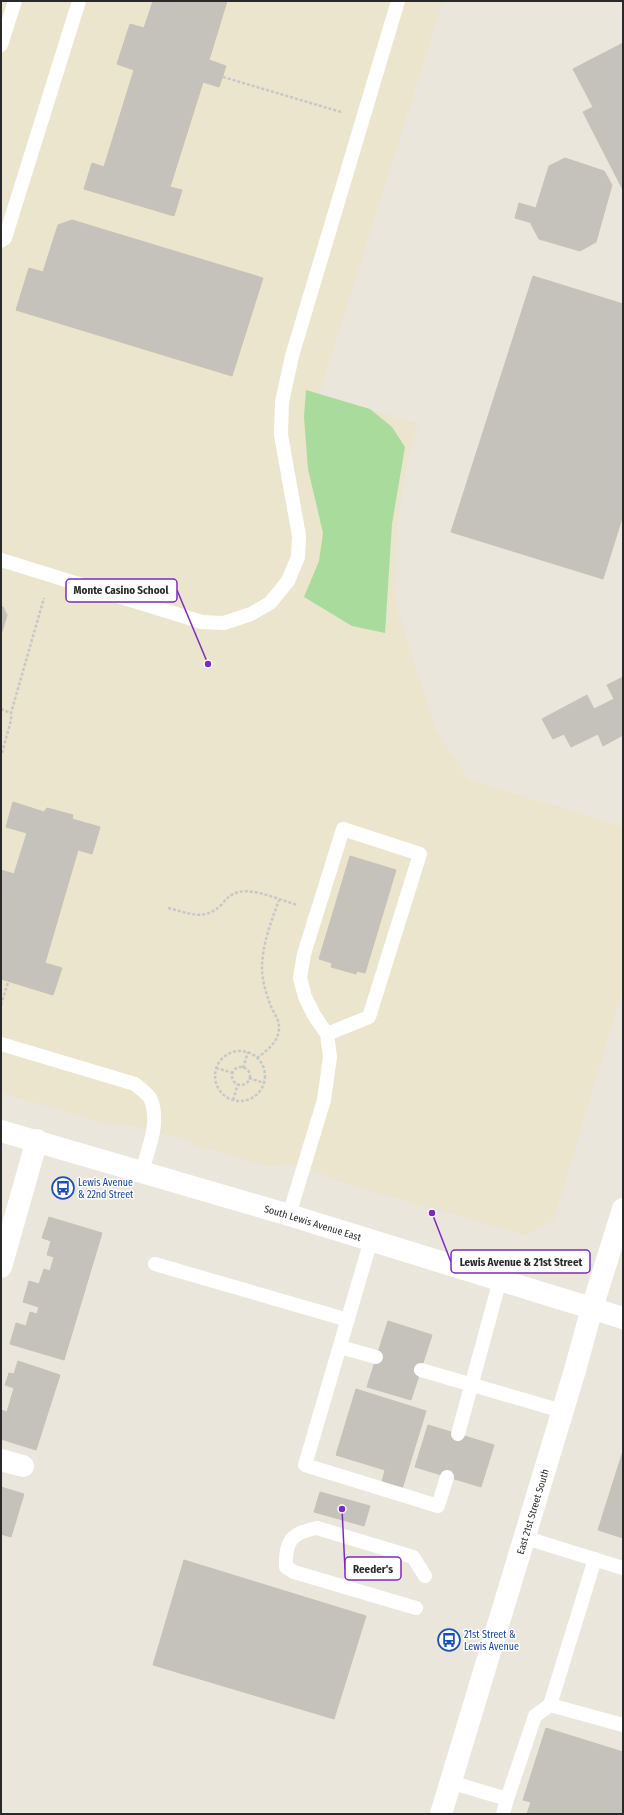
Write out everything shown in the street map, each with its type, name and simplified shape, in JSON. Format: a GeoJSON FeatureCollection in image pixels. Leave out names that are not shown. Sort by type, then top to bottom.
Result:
{"type":"FeatureCollection","features":[{"type":"Feature","properties":{"kind":"main road","name":"South Lewis Avenue East"},"geometry":{"type":"LineString","coordinates":[[1,1131],[37,1140],[290,1215],[623,1318]]}},
{"type":"Feature","properties":{"kind":"main road"},"geometry":{"type":"LineString","coordinates":[[1,1267],[37,1140]]}},
{"type":"Feature","properties":{"kind":"main road","name":"East 21st Street South"},"geometry":{"type":"LineString","coordinates":[[441,1814],[523,1537],[623,1209]]}},
{"type":"Feature","properties":{"kind":"main road"},"geometry":{"type":"LineString","coordinates":[[1,1460],[23,1466]]}},
{"type":"Feature","properties":{"kind":"lane"},"geometry":{"type":"LineString","coordinates":[[1,45],[15,1]]}},
{"type":"Feature","properties":{"kind":"lane"},"geometry":{"type":"LineString","coordinates":[[1,241],[5,238],[79,1]]}},
{"type":"Feature","properties":{"kind":"lane"},"geometry":{"type":"LineString","coordinates":[[1,560],[202,622],[224,623],[251,614],[270,603],[288,581],[298,557],[299,536],[281,435],[282,402],[292,356],[398,1]]}},
{"type":"Feature","properties":{"kind":"lane"},"geometry":{"type":"LineString","coordinates":[[290,1215],[324,1100],[330,1057],[327,1034],[314,1015],[305,997],[300,978],[304,954],[343,829],[420,854],[369,1017],[327,1034]]}},
{"type":"Feature","properties":{"kind":"lane"},"geometry":{"type":"LineString","coordinates":[[1,1044],[135,1084],[151,1099],[154,1114],[154,1126],[142,1171]]}},
{"type":"Feature","properties":{"kind":"lane"},"geometry":{"type":"LineString","coordinates":[[371,1240],[305,1465],[438,1506],[447,1477]]}},
{"type":"Feature","properties":{"kind":"lane"},"geometry":{"type":"LineString","coordinates":[[155,1264],[348,1320]]}},
{"type":"Feature","properties":{"kind":"lane"},"geometry":{"type":"LineString","coordinates":[[458,1434],[500,1280]]}},
{"type":"Feature","properties":{"kind":"lane"},"geometry":{"type":"LineString","coordinates":[[340,1347],[376,1357]]}},
{"type":"Feature","properties":{"kind":"lane"},"geometry":{"type":"LineString","coordinates":[[421,1370],[562,1411]]}},
{"type":"Feature","properties":{"kind":"lane"},"geometry":{"type":"LineString","coordinates":[[416,1608],[294,1572],[286,1567],[286,1550],[292,1539],[304,1530],[317,1528],[413,1557],[425,1576]]}},
{"type":"Feature","properties":{"kind":"lane"},"geometry":{"type":"LineString","coordinates":[[523,1537],[623,1568]]}},
{"type":"Feature","properties":{"kind":"lane"},"geometry":{"type":"LineString","coordinates":[[503,1814],[535,1716],[550,1705],[595,1560]]}},
{"type":"Feature","properties":{"kind":"lane"},"geometry":{"type":"LineString","coordinates":[[550,1705],[623,1724]]}},
{"type":"Feature","properties":{"kind":"lane"},"geometry":{"type":"LineString","coordinates":[[450,1782],[507,1799]]}},
{"type":"Feature","properties":{"kind":"path"},"geometry":{"type":"LineString","coordinates":[[223,77],[341,112]]}},
{"type":"Feature","properties":{"kind":"path"},"geometry":{"type":"LineString","coordinates":[[2,753],[12,720],[11,713],[44,598]]}},
{"type":"Feature","properties":{"kind":"path"},"geometry":{"type":"LineString","coordinates":[[1,709],[11,713]]}},
{"type":"Feature","properties":{"kind":"path"},"geometry":{"type":"LineString","coordinates":[[168,908],[196,916],[208,915],[217,909],[230,895],[239,892],[251,891],[318,911]]}},
{"type":"Feature","properties":{"kind":"path"},"geometry":{"type":"LineString","coordinates":[[257,1058],[277,1039],[279,1029],[264,986],[262,968],[263,952],[279,900]]}},
{"type":"Feature","properties":{"kind":"path"},"geometry":{"type":"LineString","coordinates":[[1,1005],[8,982]]}},
{"type":"Feature","properties":{"kind":"path"},"geometry":{"type":"LineString","coordinates":[[235,1052],[248,1052],[257,1058],[263,1066],[265,1074],[264,1083],[261,1090],[249,1100],[233,1100],[226,1096],[216,1084],[216,1068],[227,1055],[235,1052]]}},
{"type":"Feature","properties":{"kind":"path"},"geometry":{"type":"LineString","coordinates":[[243,1068],[248,1052]]}},
{"type":"Feature","properties":{"kind":"path"},"geometry":{"type":"LineString","coordinates":[[216,1068],[233,1073]]}},
{"type":"Feature","properties":{"kind":"path"},"geometry":{"type":"LineString","coordinates":[[238,1068],[243,1068],[248,1071],[249,1078],[245,1083],[238,1084],[233,1080],[233,1073],[238,1068]]}},
{"type":"Feature","properties":{"kind":"path"},"geometry":{"type":"LineString","coordinates":[[249,1078],[264,1083]]}},
{"type":"Feature","properties":{"kind":"path"},"geometry":{"type":"LineString","coordinates":[[233,1100],[238,1084]]}},
{"type":"Feature","properties":{"kind":"shaded area"},"geometry":{"type":"Polygon","coordinates":[[[1,1],[443,1],[319,394],[418,424],[407,465],[397,529],[395,600],[435,728],[468,779],[623,827],[623,987],[554,1220],[525,1235],[333,1180],[322,1174],[288,1164],[271,1167],[197,1146],[187,1139],[123,1124],[105,1124],[1,1092],[1,1]]]}},
{"type":"Feature","properties":{"kind":"green space"},"geometry":{"type":"Polygon","coordinates":[[[306,390],[370,409],[392,427],[405,447],[392,524],[385,633],[352,626],[304,597],[319,561],[323,533],[308,469],[304,417],[306,390]]]}},
{"type":"Feature","properties":{"kind":"building"},"geometry":{"type":"Polygon","coordinates":[[[153,1],[227,1],[209,60],[226,66],[219,87],[203,82],[170,187],[182,190],[174,216],[84,189],[92,163],[104,167],[134,70],[117,64],[130,24],[144,28],[153,1]]]}},
{"type":"Feature","properties":{"kind":"building"},"geometry":{"type":"Polygon","coordinates":[[[623,43],[623,190],[583,112],[593,107],[573,69],[623,43]]]}},
{"type":"Feature","properties":{"kind":"building"},"geometry":{"type":"Polygon","coordinates":[[[565,158],[604,171],[612,185],[596,242],[580,251],[539,239],[531,224],[549,166],[565,158]]]}},
{"type":"Feature","properties":{"kind":"building"},"geometry":{"type":"Polygon","coordinates":[[[519,203],[536,208],[532,223],[515,218],[519,203]]]}},
{"type":"Feature","properties":{"kind":"building"},"geometry":{"type":"Polygon","coordinates":[[[72,220],[263,278],[232,376],[16,310],[29,268],[43,272],[58,225],[72,220]]]}},
{"type":"Feature","properties":{"kind":"building"},"geometry":{"type":"Polygon","coordinates":[[[533,276],[623,304],[623,515],[603,579],[451,532],[533,276]]]}},
{"type":"Feature","properties":{"kind":"building"},"geometry":{"type":"Polygon","coordinates":[[[1,606],[7,615],[1,635],[1,606]]]}},
{"type":"Feature","properties":{"kind":"building"},"geometry":{"type":"Polygon","coordinates":[[[623,677],[623,735],[603,746],[598,734],[571,747],[564,734],[553,739],[542,719],[587,695],[594,709],[614,699],[607,685],[623,677]]]}},
{"type":"Feature","properties":{"kind":"building"},"geometry":{"type":"Polygon","coordinates":[[[13,802],[44,812],[47,808],[73,815],[72,819],[100,827],[92,854],[78,850],[45,963],[62,968],[53,995],[1,979],[1,870],[14,874],[27,833],[6,827],[13,802]]]}},
{"type":"Feature","properties":{"kind":"building"},"geometry":{"type":"Polygon","coordinates":[[[350,856],[396,870],[365,973],[357,971],[356,974],[331,967],[332,963],[319,959],[350,856]]]}},
{"type":"Feature","properties":{"kind":"building"},"geometry":{"type":"Polygon","coordinates":[[[49,1217],[102,1233],[64,1360],[10,1344],[16,1323],[26,1326],[30,1312],[37,1314],[39,1307],[23,1302],[29,1281],[39,1284],[44,1269],[50,1271],[54,1257],[47,1255],[51,1241],[42,1238],[49,1217]]]}},
{"type":"Feature","properties":{"kind":"building"},"geometry":{"type":"Polygon","coordinates":[[[388,1321],[432,1335],[411,1400],[367,1387],[388,1321]]]}},
{"type":"Feature","properties":{"kind":"building"},"geometry":{"type":"Polygon","coordinates":[[[18,1361],[60,1375],[36,1450],[1,1439],[1,1410],[7,1412],[14,1388],[5,1385],[9,1373],[14,1374],[18,1361]]]}},
{"type":"Feature","properties":{"kind":"building"},"geometry":{"type":"Polygon","coordinates":[[[356,1389],[426,1411],[402,1489],[382,1482],[385,1470],[336,1455],[356,1389]]]}},
{"type":"Feature","properties":{"kind":"building"},"geometry":{"type":"Polygon","coordinates":[[[428,1425],[494,1445],[481,1487],[415,1467],[428,1425]]]}},
{"type":"Feature","properties":{"kind":"building"},"geometry":{"type":"Polygon","coordinates":[[[623,1451],[623,1538],[598,1530],[623,1451]]]}},
{"type":"Feature","properties":{"kind":"building"},"geometry":{"type":"Polygon","coordinates":[[[1,1487],[24,1494],[11,1537],[1,1534],[1,1487]]]}},
{"type":"Feature","properties":{"kind":"building"},"geometry":{"type":"Polygon","coordinates":[[[320,1492],[370,1506],[364,1526],[314,1512],[320,1492]]]}},
{"type":"Feature","properties":{"kind":"building"},"geometry":{"type":"Polygon","coordinates":[[[184,1560],[366,1616],[334,1719],[153,1665],[184,1560]]]}},
{"type":"Feature","properties":{"kind":"building"},"geometry":{"type":"Polygon","coordinates":[[[546,1728],[623,1752],[623,1814],[527,1814],[531,1802],[523,1800],[546,1728]]]}},
{"type":"Feature","properties":{"kind":"place","name":"Monte Casino School"},"geometry":{"type":"Point","coordinates":[208,664]}},
{"type":"Feature","properties":{"kind":"place","name":"Lewis Avenue & 22nd Street"},"geometry":{"type":"Point","coordinates":[63,1188]}},
{"type":"Feature","properties":{"kind":"place","name":"Lewis Avenue & 21st Street"},"geometry":{"type":"Point","coordinates":[432,1213]}},
{"type":"Feature","properties":{"kind":"place","name":"Reeder's"},"geometry":{"type":"Point","coordinates":[342,1509]}},
{"type":"Feature","properties":{"kind":"place","name":"21st Street & Lewis Avenue"},"geometry":{"type":"Point","coordinates":[449,1640]}}]}
